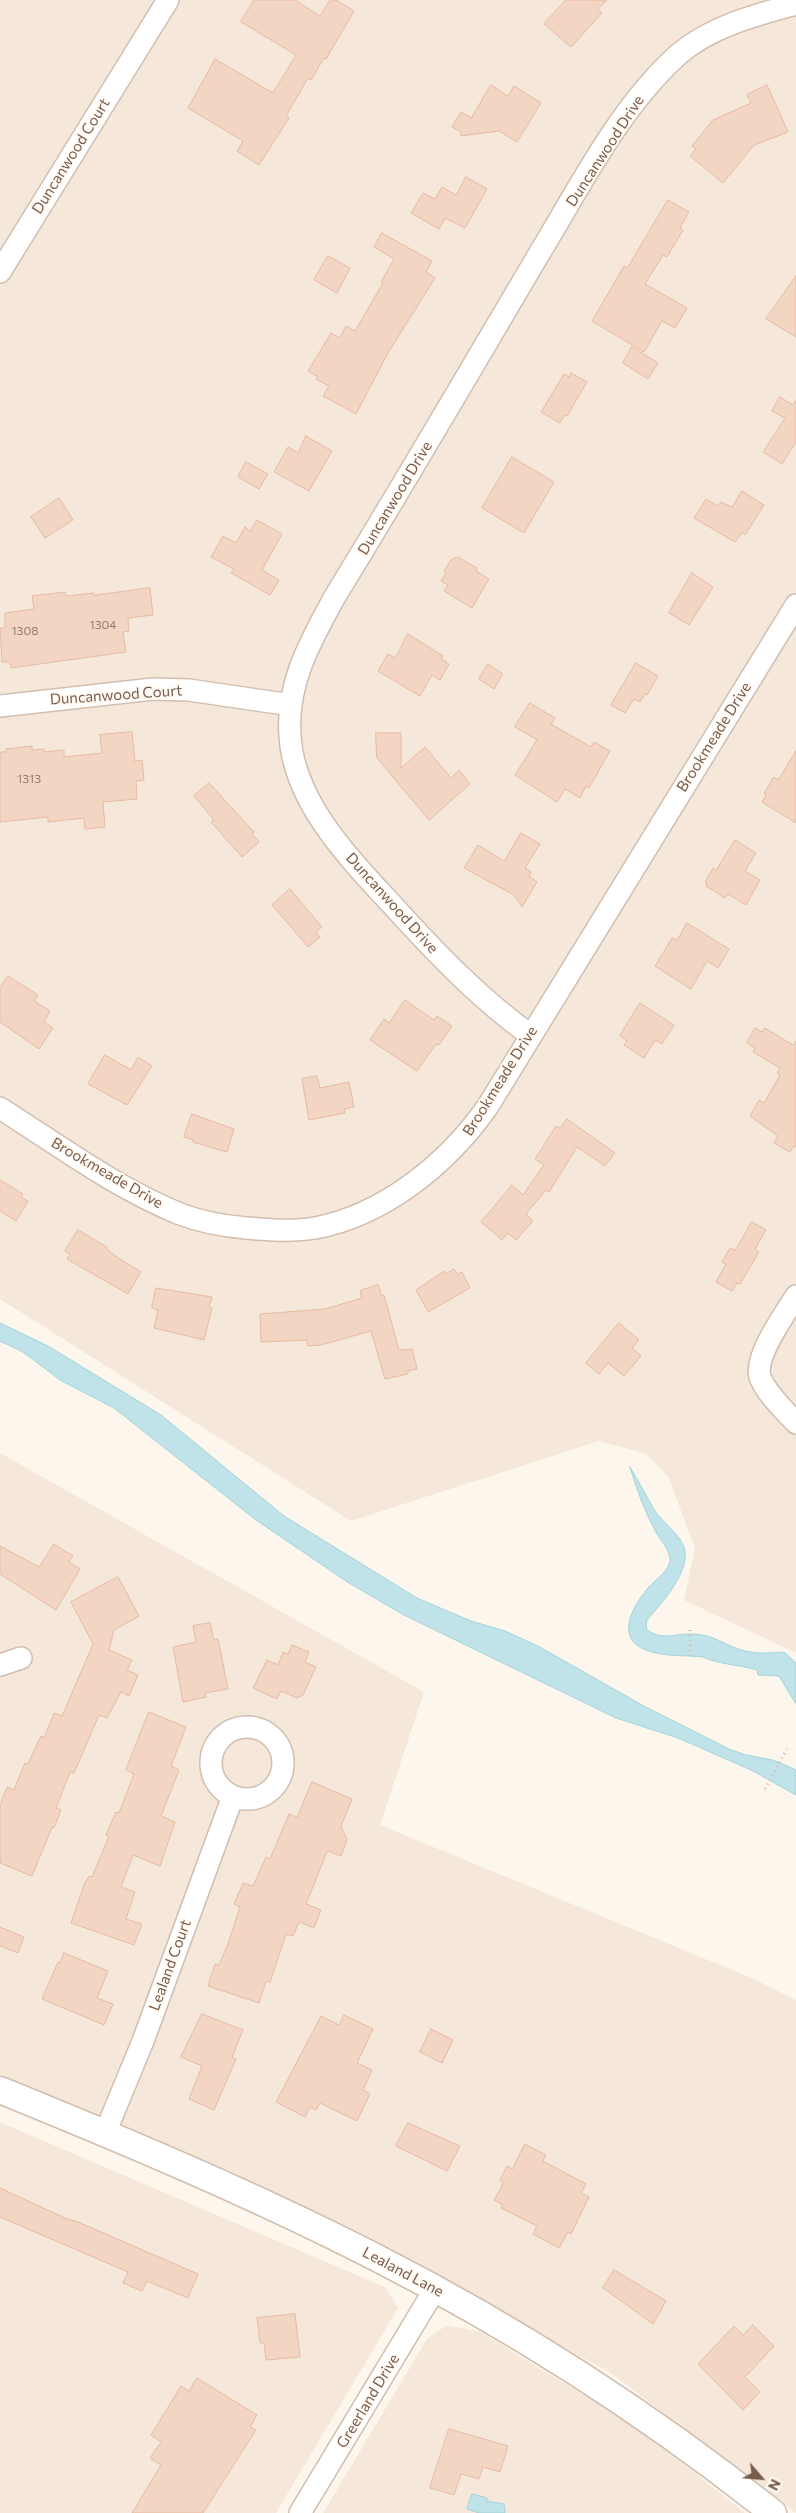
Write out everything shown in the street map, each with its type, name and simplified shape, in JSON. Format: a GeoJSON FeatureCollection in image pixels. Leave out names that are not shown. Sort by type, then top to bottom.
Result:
{"type":"FeatureCollection","features":[{"type":"Feature","properties":{"kind":"street","name":"Duncanwood Court"},"geometry":{"type":"LineString","coordinates":[[0,272],[168,0]]}},
{"type":"Feature","properties":{"kind":"street","name":"Duncanwood Drive"},"geometry":{"type":"LineString","coordinates":[[530,1035],[481,997],[430,947],[362,872],[334,837],[307,795],[299,774],[290,736],[290,705],[301,663],[334,598],[568,207],[638,97],[679,54],[698,41],[740,20],[796,4]]}},
{"type":"Feature","properties":{"kind":"street","name":"Brookmeade Drive"},"geometry":{"type":"LineString","coordinates":[[0,1108],[137,1193],[182,1214],[208,1223],[237,1228],[276,1231],[315,1228],[337,1222],[394,1196],[447,1155],[468,1133],[488,1106],[796,605]]}},
{"type":"Feature","properties":{"kind":"street","name":"Duncanwood Court"},"geometry":{"type":"LineString","coordinates":[[0,706],[153,689],[189,690],[290,705]]}},
{"type":"Feature","properties":{"kind":"street"},"geometry":{"type":"LineString","coordinates":[[796,1296],[760,1362],[760,1375],[779,1404],[796,1423]]}},
{"type":"Feature","properties":{"kind":"street"},"geometry":{"type":"LineString","coordinates":[[0,1665],[21,1658]]}},
{"type":"Feature","properties":{"kind":"street","name":"Lealand Court"},"geometry":{"type":"LineString","coordinates":[[105,2133],[143,2041],[233,1796]]}},
{"type":"Feature","properties":{"kind":"street","name":"Lealand Lane"},"geometry":{"type":"LineString","coordinates":[[0,2090],[105,2133],[278,2209],[435,2289],[542,2352],[631,2409],[773,2513]]}},
{"type":"Feature","properties":{"kind":"street","name":"Greerland Drive"},"geometry":{"type":"LineString","coordinates":[[300,2513],[435,2289]]}},
{"type":"Feature","properties":{"kind":"path"},"geometry":{"type":"LineString","coordinates":[[690,1630],[690,1660]]}},
{"type":"Feature","properties":{"kind":"path"},"geometry":{"type":"LineString","coordinates":[[764,1789],[787,1749]]}},
{"type":"Feature","properties":{"kind":"shaded area"},"geometry":{"type":"Polygon","coordinates":[[[0,0],[796,0],[796,1653],[684,1600],[695,1548],[668,1476],[646,1454],[599,1441],[351,1521],[0,1299],[0,0]]]}},
{"type":"Feature","properties":{"kind":"shaded area"},"geometry":{"type":"Polygon","coordinates":[[[0,1453],[424,1692],[380,1825],[754,1979],[796,2000],[796,2513],[608,2371],[230,2171],[0,2076],[0,1453]]]}},
{"type":"Feature","properties":{"kind":"shaded area"},"geometry":{"type":"Polygon","coordinates":[[[0,2122],[385,2287],[398,2308],[276,2513],[0,2513],[0,2122]]]}},
{"type":"Feature","properties":{"kind":"shaded area"},"geometry":{"type":"Polygon","coordinates":[[[447,2325],[480,2332],[640,2429],[745,2513],[323,2513],[427,2339],[447,2325]]]}},
{"type":"Feature","properties":{"kind":"water"},"geometry":{"type":"Polygon","coordinates":[[[0,1323],[48,1346],[161,1415],[284,1516],[417,1598],[471,1621],[505,1631],[538,1646],[642,1705],[729,1749],[746,1755],[773,1760],[796,1770],[796,1795],[751,1770],[678,1738],[616,1718],[404,1615],[349,1583],[256,1520],[114,1408],[60,1380],[23,1352],[0,1341],[0,1323]]]}},
{"type":"Feature","properties":{"kind":"water"},"geometry":{"type":"Polygon","coordinates":[[[630,1467],[655,1511],[681,1542],[684,1547],[685,1556],[680,1576],[667,1596],[647,1620],[646,1628],[656,1635],[662,1636],[687,1634],[714,1638],[750,1652],[784,1652],[796,1663],[796,1704],[779,1676],[758,1675],[757,1670],[703,1657],[667,1655],[652,1652],[636,1645],[631,1638],[629,1621],[632,1612],[642,1595],[669,1565],[670,1558],[645,1509],[630,1467]]]}},
{"type":"Feature","properties":{"kind":"water"},"geometry":{"type":"Polygon","coordinates":[[[472,2494],[487,2498],[487,2501],[504,2504],[505,2513],[479,2513],[467,2509],[472,2494]]]}},
{"type":"Feature","properties":{"kind":"building"},"geometry":{"type":"Polygon","coordinates":[[[254,0],[295,0],[320,16],[330,0],[336,0],[354,11],[326,59],[324,58],[311,80],[308,78],[286,116],[289,118],[259,165],[237,151],[243,141],[188,108],[215,59],[273,93],[296,55],[241,22],[254,0]]]}},
{"type":"Feature","properties":{"kind":"building"},"geometry":{"type":"Polygon","coordinates":[[[566,0],[607,0],[598,9],[602,13],[571,47],[544,24],[566,0]]]}},
{"type":"Feature","properties":{"kind":"building"},"geometry":{"type":"Polygon","coordinates":[[[491,85],[508,96],[514,86],[541,103],[517,142],[499,131],[460,136],[462,133],[452,127],[461,112],[471,118],[491,85]]]}},
{"type":"Feature","properties":{"kind":"building"},"geometry":{"type":"Polygon","coordinates":[[[767,85],[788,132],[754,145],[723,183],[690,156],[696,149],[692,146],[713,120],[751,103],[747,95],[767,85]]]}},
{"type":"Feature","properties":{"kind":"building"},"geometry":{"type":"Polygon","coordinates":[[[466,177],[487,189],[465,228],[445,218],[439,229],[411,213],[423,193],[435,199],[442,187],[456,195],[466,177]]]}},
{"type":"Feature","properties":{"kind":"building"},"geometry":{"type":"Polygon","coordinates":[[[668,200],[689,212],[680,228],[683,230],[667,257],[663,255],[645,284],[687,308],[675,328],[662,321],[644,352],[592,321],[624,266],[627,268],[668,200]]]}},
{"type":"Feature","properties":{"kind":"building"},"geometry":{"type":"Polygon","coordinates":[[[382,233],[432,261],[426,272],[435,278],[388,353],[356,414],[323,396],[329,386],[316,379],[318,377],[308,371],[331,333],[340,338],[346,326],[355,331],[383,283],[381,282],[394,259],[374,247],[382,233]]]}},
{"type":"Feature","properties":{"kind":"building"},"geometry":{"type":"Polygon","coordinates":[[[328,256],[350,268],[337,293],[314,280],[328,256]]]}},
{"type":"Feature","properties":{"kind":"building"},"geometry":{"type":"Polygon","coordinates":[[[796,276],[796,337],[766,319],[796,276]]]}},
{"type":"Feature","properties":{"kind":"building"},"geometry":{"type":"Polygon","coordinates":[[[632,347],[658,363],[648,379],[623,363],[632,347]]]}},
{"type":"Feature","properties":{"kind":"building"},"geometry":{"type":"Polygon","coordinates":[[[571,373],[587,382],[567,416],[565,415],[560,423],[541,412],[564,374],[569,377],[571,373]]]}},
{"type":"Feature","properties":{"kind":"building"},"geometry":{"type":"Polygon","coordinates":[[[780,397],[793,405],[796,400],[796,442],[782,464],[763,452],[785,418],[772,411],[780,397]]]}},
{"type":"Feature","properties":{"kind":"building"},"geometry":{"type":"Polygon","coordinates":[[[306,436],[332,451],[309,491],[274,472],[288,447],[298,453],[306,436]]]}},
{"type":"Feature","properties":{"kind":"building"},"geometry":{"type":"Polygon","coordinates":[[[512,457],[554,482],[524,533],[482,508],[512,457]]]}},
{"type":"Feature","properties":{"kind":"building"},"geometry":{"type":"Polygon","coordinates":[[[246,462],[268,474],[259,489],[238,477],[246,462]]]}},
{"type":"Feature","properties":{"kind":"building"},"geometry":{"type":"Polygon","coordinates":[[[742,491],[764,505],[745,535],[742,532],[735,542],[694,518],[706,499],[718,506],[721,502],[732,507],[742,491]]]}},
{"type":"Feature","properties":{"kind":"building"},"geometry":{"type":"Polygon","coordinates":[[[59,498],[73,520],[45,538],[31,517],[59,498]]]}},
{"type":"Feature","properties":{"kind":"building"},"geometry":{"type":"Polygon","coordinates":[[[257,520],[282,534],[262,570],[279,580],[270,595],[231,573],[234,569],[211,557],[223,536],[236,543],[245,527],[250,531],[257,520]]]}},
{"type":"Feature","properties":{"kind":"building"},"geometry":{"type":"Polygon","coordinates":[[[458,557],[477,568],[476,571],[489,579],[472,608],[444,591],[448,585],[441,581],[446,573],[444,571],[451,560],[458,557]]]}},
{"type":"Feature","properties":{"kind":"building"},"geometry":{"type":"Polygon","coordinates":[[[692,573],[713,587],[689,625],[669,613],[692,573]]]}},
{"type":"Feature","properties":{"kind":"building"},"geometry":{"type":"Polygon","coordinates":[[[150,588],[153,615],[128,618],[129,631],[123,632],[126,652],[11,668],[10,662],[2,662],[0,628],[5,628],[5,613],[34,609],[32,596],[65,592],[66,596],[94,593],[94,595],[150,588]]]}},
{"type":"Feature","properties":{"kind":"building"},"geometry":{"type":"Polygon","coordinates":[[[408,634],[443,656],[441,659],[449,664],[440,680],[432,675],[420,696],[378,671],[388,654],[395,658],[408,634]]]}},
{"type":"Feature","properties":{"kind":"building"},"geometry":{"type":"Polygon","coordinates":[[[636,663],[658,676],[647,695],[645,694],[640,702],[634,699],[625,713],[611,705],[636,663]]]}},
{"type":"Feature","properties":{"kind":"building"},"geometry":{"type":"Polygon","coordinates":[[[488,664],[503,674],[494,689],[479,679],[488,664]]]}},
{"type":"Feature","properties":{"kind":"building"},"geometry":{"type":"Polygon","coordinates":[[[530,703],[555,718],[551,724],[591,747],[594,742],[610,751],[589,788],[586,786],[580,798],[565,789],[557,802],[515,775],[537,740],[515,727],[530,703]]]}},
{"type":"Feature","properties":{"kind":"building"},"geometry":{"type":"Polygon","coordinates":[[[132,732],[135,761],[142,760],[144,780],[136,781],[137,799],[103,802],[105,827],[85,829],[84,818],[48,822],[48,817],[0,822],[0,752],[6,752],[6,749],[32,746],[32,750],[44,749],[44,752],[64,750],[64,757],[102,753],[100,735],[132,732]]]}},
{"type":"Feature","properties":{"kind":"building"},"geometry":{"type":"Polygon","coordinates":[[[376,733],[401,733],[401,768],[425,747],[451,778],[459,770],[470,784],[429,820],[377,758],[376,733]]]}},
{"type":"Feature","properties":{"kind":"building"},"geometry":{"type":"Polygon","coordinates":[[[796,751],[796,823],[762,802],[766,795],[764,793],[774,777],[778,780],[796,751]]]}},
{"type":"Feature","properties":{"kind":"building"},"geometry":{"type":"Polygon","coordinates":[[[209,783],[254,832],[252,834],[259,842],[242,857],[211,822],[214,820],[194,796],[209,783]]]}},
{"type":"Feature","properties":{"kind":"building"},"geometry":{"type":"Polygon","coordinates":[[[521,833],[540,844],[525,868],[531,872],[529,876],[537,882],[522,907],[514,895],[464,868],[478,845],[504,861],[521,833]]]}},
{"type":"Feature","properties":{"kind":"building"},"geometry":{"type":"Polygon","coordinates":[[[735,840],[756,853],[745,871],[760,880],[746,905],[728,894],[725,898],[706,886],[705,882],[713,868],[716,870],[735,840]]]}},
{"type":"Feature","properties":{"kind":"building"},"geometry":{"type":"Polygon","coordinates":[[[290,889],[322,927],[316,932],[320,937],[308,947],[272,905],[290,889]]]}},
{"type":"Feature","properties":{"kind":"building"},"geometry":{"type":"Polygon","coordinates":[[[687,923],[729,949],[718,968],[707,961],[691,989],[655,966],[672,938],[677,940],[687,923]]]}},
{"type":"Feature","properties":{"kind":"building"},"geometry":{"type":"Polygon","coordinates":[[[8,976],[38,995],[34,1001],[50,1011],[44,1022],[53,1028],[39,1049],[0,1022],[0,988],[8,976]]]}},
{"type":"Feature","properties":{"kind":"building"},"geometry":{"type":"Polygon","coordinates":[[[405,1000],[434,1020],[437,1016],[452,1026],[439,1045],[436,1044],[417,1071],[370,1040],[384,1019],[389,1023],[405,1000]]]}},
{"type":"Feature","properties":{"kind":"building"},"geometry":{"type":"Polygon","coordinates":[[[640,1003],[674,1025],[662,1044],[655,1040],[644,1058],[624,1045],[627,1041],[620,1036],[640,1003]]]}},
{"type":"Feature","properties":{"kind":"building"},"geometry":{"type":"Polygon","coordinates":[[[755,1028],[762,1032],[765,1028],[793,1045],[796,1041],[796,1147],[794,1146],[790,1152],[774,1143],[778,1136],[750,1116],[759,1100],[764,1103],[780,1075],[777,1073],[780,1068],[753,1052],[755,1048],[747,1043],[755,1028]]]}},
{"type":"Feature","properties":{"kind":"building"},"geometry":{"type":"Polygon","coordinates":[[[105,1055],[131,1070],[138,1057],[152,1066],[127,1105],[88,1084],[105,1055]]]}},
{"type":"Feature","properties":{"kind":"building"},"geometry":{"type":"Polygon","coordinates":[[[317,1076],[320,1088],[349,1082],[354,1107],[344,1109],[345,1113],[309,1120],[302,1079],[317,1076]]]}},
{"type":"Feature","properties":{"kind":"building"},"geometry":{"type":"Polygon","coordinates":[[[192,1114],[234,1129],[227,1152],[193,1142],[194,1140],[184,1137],[192,1114]]]}},
{"type":"Feature","properties":{"kind":"building"},"geometry":{"type":"Polygon","coordinates":[[[567,1119],[615,1153],[605,1166],[577,1147],[549,1192],[546,1190],[526,1214],[533,1221],[516,1240],[508,1233],[502,1240],[481,1222],[512,1185],[523,1195],[544,1165],[535,1159],[556,1126],[560,1128],[567,1119]]]}},
{"type":"Feature","properties":{"kind":"building"},"geometry":{"type":"Polygon","coordinates":[[[0,1180],[23,1194],[21,1197],[28,1201],[16,1221],[0,1211],[0,1180]]]}},
{"type":"Feature","properties":{"kind":"building"},"geometry":{"type":"Polygon","coordinates":[[[752,1222],[766,1230],[755,1249],[759,1252],[740,1284],[737,1283],[732,1291],[716,1282],[726,1264],[722,1262],[730,1248],[735,1250],[752,1222]]]}},
{"type":"Feature","properties":{"kind":"building"},"geometry":{"type":"Polygon","coordinates":[[[78,1230],[107,1247],[106,1249],[141,1272],[128,1294],[67,1259],[70,1254],[65,1251],[78,1230]]]}},
{"type":"Feature","properties":{"kind":"building"},"geometry":{"type":"Polygon","coordinates":[[[454,1269],[458,1274],[462,1272],[470,1288],[428,1312],[416,1290],[444,1271],[445,1274],[454,1269]]]}},
{"type":"Feature","properties":{"kind":"building"},"geometry":{"type":"Polygon","coordinates":[[[378,1285],[382,1296],[384,1295],[399,1350],[412,1349],[417,1369],[408,1371],[408,1374],[385,1379],[371,1331],[321,1345],[308,1346],[307,1340],[261,1342],[260,1314],[325,1309],[362,1298],[360,1291],[378,1285]]]}},
{"type":"Feature","properties":{"kind":"building"},"geometry":{"type":"Polygon","coordinates":[[[156,1288],[212,1297],[209,1307],[212,1308],[204,1340],[154,1328],[158,1310],[152,1308],[156,1288]]]}},
{"type":"Feature","properties":{"kind":"building"},"geometry":{"type":"Polygon","coordinates":[[[619,1323],[639,1340],[632,1348],[641,1356],[624,1376],[608,1363],[599,1374],[586,1363],[619,1323]]]}},
{"type":"Feature","properties":{"kind":"building"},"geometry":{"type":"Polygon","coordinates":[[[54,1544],[73,1556],[69,1562],[80,1569],[56,1610],[0,1574],[0,1546],[39,1567],[54,1544]]]}},
{"type":"Feature","properties":{"kind":"building"},"geometry":{"type":"Polygon","coordinates":[[[118,1577],[139,1616],[114,1630],[109,1650],[132,1660],[127,1670],[138,1675],[129,1696],[121,1692],[107,1718],[99,1715],[74,1773],[70,1772],[56,1808],[61,1810],[32,1876],[0,1863],[0,1805],[7,1787],[14,1790],[25,1763],[28,1764],[41,1736],[44,1738],[54,1713],[62,1716],[93,1644],[71,1602],[118,1577]]]}},
{"type":"Feature","properties":{"kind":"building"},"geometry":{"type":"Polygon","coordinates":[[[210,1623],[214,1640],[218,1639],[228,1689],[205,1693],[206,1697],[183,1702],[173,1647],[196,1642],[193,1626],[210,1623]]]}},
{"type":"Feature","properties":{"kind":"building"},"geometry":{"type":"Polygon","coordinates":[[[292,1645],[309,1652],[305,1662],[316,1667],[303,1695],[297,1698],[281,1691],[277,1699],[253,1688],[267,1660],[278,1665],[283,1652],[288,1654],[292,1645]]]}},
{"type":"Feature","properties":{"kind":"building"},"geometry":{"type":"Polygon","coordinates":[[[149,1712],[186,1727],[171,1766],[179,1770],[161,1816],[175,1822],[160,1866],[133,1855],[121,1887],[135,1892],[126,1919],[142,1924],[134,1945],[71,1923],[84,1885],[89,1876],[92,1877],[109,1836],[106,1835],[116,1812],[119,1813],[134,1774],[126,1770],[149,1712]]]}},
{"type":"Feature","properties":{"kind":"building"},"geometry":{"type":"Polygon","coordinates":[[[312,1782],[352,1799],[341,1826],[347,1840],[341,1856],[327,1852],[306,1904],[321,1910],[314,1928],[299,1922],[293,1936],[286,1934],[270,1982],[266,1981],[259,2003],[208,1986],[215,1964],[219,1965],[228,1944],[240,1907],[234,1904],[243,1883],[253,1886],[266,1857],[270,1859],[289,1814],[297,1817],[312,1782]]]}},
{"type":"Feature","properties":{"kind":"building"},"geometry":{"type":"Polygon","coordinates":[[[0,1927],[24,1937],[18,1953],[0,1946],[0,1927]]]}},
{"type":"Feature","properties":{"kind":"building"},"geometry":{"type":"Polygon","coordinates":[[[64,1953],[108,1971],[97,1998],[113,2004],[104,2025],[42,1999],[58,1962],[60,1963],[64,1953]]]}},
{"type":"Feature","properties":{"kind":"building"},"geometry":{"type":"Polygon","coordinates":[[[202,2014],[243,2030],[232,2057],[236,2059],[214,2110],[189,2099],[202,2066],[181,2057],[202,2014]]]}},
{"type":"Feature","properties":{"kind":"building"},"geometry":{"type":"Polygon","coordinates":[[[344,2015],[373,2029],[357,2063],[372,2070],[363,2090],[370,2094],[357,2121],[320,2103],[316,2110],[310,2107],[305,2117],[276,2102],[321,2016],[339,2025],[344,2015]]]}},
{"type":"Feature","properties":{"kind":"building"},"geometry":{"type":"Polygon","coordinates":[[[431,2029],[453,2040],[442,2063],[420,2052],[431,2029]]]}},
{"type":"Feature","properties":{"kind":"building"},"geometry":{"type":"Polygon","coordinates":[[[408,2123],[460,2146],[447,2171],[396,2146],[408,2123]]]}},
{"type":"Feature","properties":{"kind":"building"},"geometry":{"type":"Polygon","coordinates":[[[525,2144],[546,2155],[543,2161],[586,2184],[581,2193],[589,2197],[571,2234],[568,2232],[559,2248],[533,2234],[537,2226],[501,2208],[503,2205],[494,2200],[501,2188],[503,2182],[500,2180],[507,2166],[512,2169],[525,2144]]]}},
{"type":"Feature","properties":{"kind":"building"},"geometry":{"type":"Polygon","coordinates":[[[0,2188],[67,2219],[198,2274],[188,2298],[147,2281],[142,2291],[123,2283],[128,2272],[0,2217],[0,2188]]]}},
{"type":"Feature","properties":{"kind":"building"},"geometry":{"type":"Polygon","coordinates":[[[614,2270],[666,2301],[653,2324],[603,2288],[614,2270]]]}},
{"type":"Feature","properties":{"kind":"building"},"geometry":{"type":"Polygon","coordinates":[[[295,2314],[300,2357],[266,2360],[264,2343],[260,2343],[257,2318],[295,2314]]]}},
{"type":"Feature","properties":{"kind":"building"},"geometry":{"type":"Polygon","coordinates":[[[753,2325],[774,2346],[745,2377],[760,2392],[743,2410],[698,2364],[734,2326],[743,2335],[753,2325]]]}},
{"type":"Feature","properties":{"kind":"building"},"geometry":{"type":"Polygon","coordinates":[[[197,2378],[257,2415],[250,2427],[256,2430],[203,2513],[132,2513],[161,2465],[150,2458],[161,2442],[151,2435],[181,2386],[189,2391],[197,2378]]]}},
{"type":"Feature","properties":{"kind":"building"},"geometry":{"type":"Polygon","coordinates":[[[449,2429],[508,2446],[500,2472],[483,2467],[479,2479],[461,2474],[454,2495],[430,2488],[449,2429]]]}}]}
